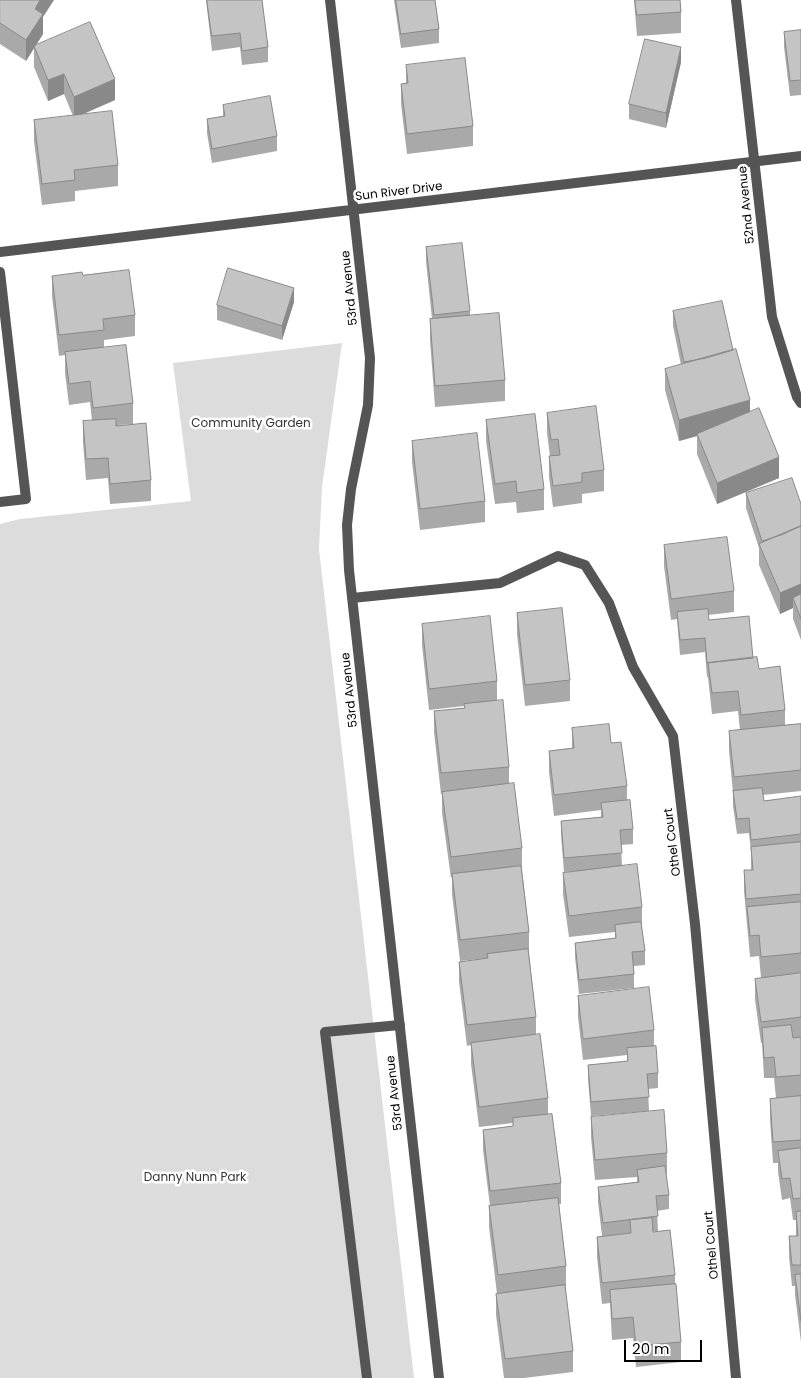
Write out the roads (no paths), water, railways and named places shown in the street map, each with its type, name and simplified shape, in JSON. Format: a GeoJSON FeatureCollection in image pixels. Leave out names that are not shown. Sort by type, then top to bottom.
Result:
{"type":"FeatureCollection","features":[{"type":"Feature","properties":{"kind":"street","name":"53rd Avenue"},"geometry":{"type":"LineString","coordinates":[[330,0],[370,358],[368,405],[351,489],[347,525],[352,598],[439,1378]]}},
{"type":"Feature","properties":{"kind":"street","name":"52nd Avenue"},"geometry":{"type":"LineString","coordinates":[[736,0],[772,317],[797,397],[801,403]]}},
{"type":"Feature","properties":{"kind":"street","name":"Sun River Drive"},"geometry":{"type":"LineString","coordinates":[[0,252],[801,156]]}},
{"type":"Feature","properties":{"kind":"street"},"geometry":{"type":"LineString","coordinates":[[0,272],[26,499],[0,502]]}},
{"type":"Feature","properties":{"kind":"street","name":"Othel Court"},"geometry":{"type":"LineString","coordinates":[[352,598],[500,583],[558,556],[585,565],[609,603],[634,667],[673,736],[695,924],[736,1378]]}},
{"type":"Feature","properties":{"kind":"street"},"geometry":{"type":"LineString","coordinates":[[367,1378],[325,1032],[400,1025]]}},
{"type":"Feature","properties":{"kind":"park label","name":"Community Garden"},"geometry":{"type":"Point","coordinates":[251,424]}},
{"type":"Feature","properties":{"kind":"park label","name":"Danny Nunn Park"},"geometry":{"type":"Point","coordinates":[195,1178]}}]}
